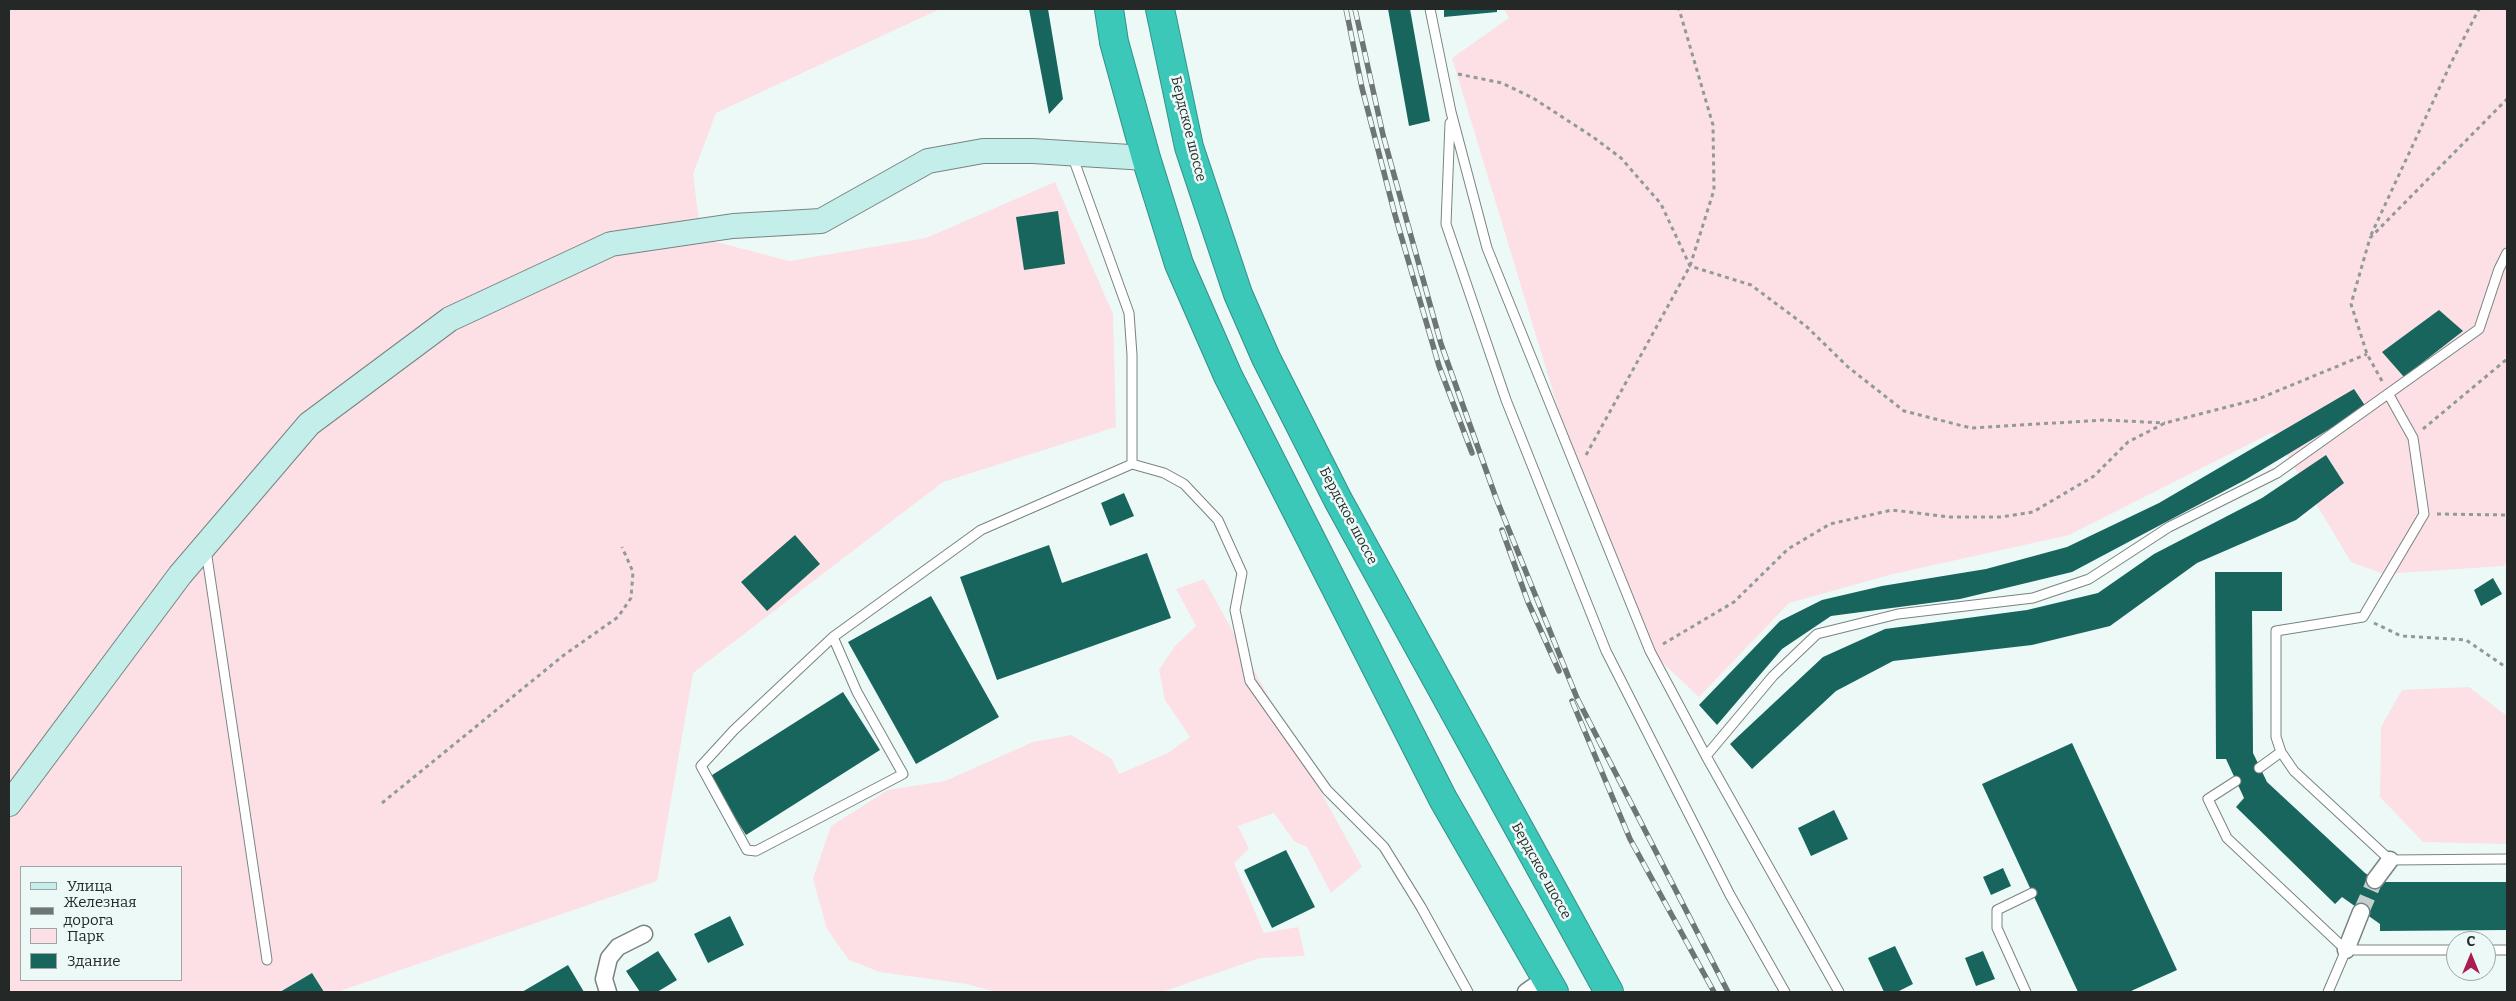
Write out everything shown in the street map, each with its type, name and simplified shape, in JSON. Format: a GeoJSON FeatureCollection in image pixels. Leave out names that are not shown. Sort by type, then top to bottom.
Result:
{"type":"FeatureCollection","features":[{"type":"Feature","properties":{"kind":"highway"},"geometry":{"type":"LineString","coordinates":[[1109,9],[1114,42],[1146,158],[1179,264],[1228,376],[1301,523],[1542,988]]}},
{"type":"Feature","properties":{"kind":"highway","name":"Бердское шоссе"},"geometry":{"type":"LineString","coordinates":[[1160,9],[1190,147],[1238,294],[1266,358],[1338,500],[1609,992]]}},
{"type":"Feature","properties":{"kind":"highway"},"geometry":{"type":"LineString","coordinates":[[1301,523],[1338,500]]}},
{"type":"Feature","properties":{"kind":"street"},"geometry":{"type":"LineString","coordinates":[[9,804],[180,574],[309,424],[450,319],[611,244],[733,226],[821,221],[928,162],[983,151],[1033,151],[1072,155],[1146,158]]}},
{"type":"Feature","properties":{"kind":"street"},"geometry":{"type":"LineString","coordinates":[[2374,880],[2390,860]]}},
{"type":"Feature","properties":{"kind":"street"},"geometry":{"type":"LineString","coordinates":[[2346,950],[2361,912]]}},
{"type":"Feature","properties":{"kind":"street"},"geometry":{"type":"LineString","coordinates":[[608,992],[604,979],[609,958],[618,947],[644,934]]}},
{"type":"Feature","properties":{"kind":"lane"},"geometry":{"type":"LineString","coordinates":[[1430,9],[1451,112],[1487,248],[1576,473],[1650,650],[1706,756],[1839,992]]}},
{"type":"Feature","properties":{"kind":"lane"},"geometry":{"type":"LineString","coordinates":[[1451,112],[1446,224],[1506,400],[1606,651],[1730,894],[1785,992]]}},
{"type":"Feature","properties":{"kind":"lane"},"geometry":{"type":"LineString","coordinates":[[1072,155],[1129,313],[1132,355],[1132,464]]}},
{"type":"Feature","properties":{"kind":"lane"},"geometry":{"type":"LineString","coordinates":[[1706,756],[1773,676],[1817,634],[1898,614],[2033,598],[2089,579],[2169,527],[2277,473],[2479,329],[2499,269],[2507,253]]}},
{"type":"Feature","properties":{"kind":"lane"},"geometry":{"type":"LineString","coordinates":[[2389,395],[2413,438],[2424,514],[2363,617],[2276,631],[2276,737],[2281,752],[2294,771],[2390,860],[2507,858]]}},
{"type":"Feature","properties":{"kind":"lane"},"geometry":{"type":"LineString","coordinates":[[833,637],[856,692],[902,774],[756,851],[747,850],[701,766],[734,730],[833,637],[980,530],[1132,464],[1164,473],[1184,484],[1218,520],[1242,573],[1236,610],[1250,681],[1327,790],[1384,847],[1421,907],[1468,992]]}},
{"type":"Feature","properties":{"kind":"lane"},"geometry":{"type":"LineString","coordinates":[[205,545],[267,960]]}},
{"type":"Feature","properties":{"kind":"lane"},"geometry":{"type":"LineString","coordinates":[[2259,768],[2281,752]]}},
{"type":"Feature","properties":{"kind":"lane"},"geometry":{"type":"LineString","coordinates":[[2236,781],[2208,799],[2227,838],[2346,950],[2446,950]]}},
{"type":"Feature","properties":{"kind":"lane"},"geometry":{"type":"LineString","coordinates":[[2026,992],[1997,928],[1997,910],[2032,893]]}},
{"type":"Feature","properties":{"kind":"lane"},"geometry":{"type":"LineString","coordinates":[[2328,992],[2346,950]]}},
{"type":"Feature","properties":{"kind":"path"},"geometry":{"type":"LineString","coordinates":[[1576,473],[1690,266],[1714,190],[1713,125],[1679,9]]}},
{"type":"Feature","properties":{"kind":"path"},"geometry":{"type":"LineString","coordinates":[[2389,395],[2367,354],[2352,304],[2370,238],[2451,63],[2479,9]]}},
{"type":"Feature","properties":{"kind":"path"},"geometry":{"type":"LineString","coordinates":[[1443,71],[1502,83],[1565,119],[1621,158],[1661,204],[1690,266],[1752,284],[1806,326],[1848,368],[1904,411],[1972,428],[2104,420],[2165,423]]}},
{"type":"Feature","properties":{"kind":"path"},"geometry":{"type":"LineString","coordinates":[[2370,238],[2507,99]]}},
{"type":"Feature","properties":{"kind":"path"},"geometry":{"type":"LineString","coordinates":[[1650,650],[1708,620],[1734,602],[1788,549],[1830,524],[1892,510],[1950,517],[2001,517],[2033,512],[2094,476],[2128,442],[2165,423],[2258,399],[2367,354]]}},
{"type":"Feature","properties":{"kind":"path"},"geometry":{"type":"LineString","coordinates":[[2413,438],[2507,359]]}},
{"type":"Feature","properties":{"kind":"path"},"geometry":{"type":"LineString","coordinates":[[2424,514],[2507,515]]}},
{"type":"Feature","properties":{"kind":"path"},"geometry":{"type":"LineString","coordinates":[[382,803],[564,655],[618,617],[631,598],[633,572],[622,547]]}},
{"type":"Feature","properties":{"kind":"path"},"geometry":{"type":"LineString","coordinates":[[2363,617],[2401,636],[2466,640],[2507,668]]}},
{"type":"Feature","properties":{"kind":"green space"},"geometry":{"type":"Polygon","coordinates":[[[9,9],[940,9],[716,113],[693,174],[701,238],[789,261],[926,238],[1055,182],[1113,314],[1116,427],[943,482],[693,673],[657,881],[337,992],[9,992],[9,9]]]}},
{"type":"Feature","properties":{"kind":"green space"},"geometry":{"type":"Polygon","coordinates":[[[1504,9],[2507,9],[2507,563],[2503,566],[2384,574],[2351,562],[2273,432],[2069,535],[1893,574],[1789,603],[1699,697],[1650,651],[1570,448],[1452,58],[1509,18],[1504,9]]]}},
{"type":"Feature","properties":{"kind":"green space"},"geometry":{"type":"Polygon","coordinates":[[[1204,579],[1362,867],[1331,893],[1307,847],[1294,841],[1274,813],[1238,826],[1249,849],[1234,863],[1264,933],[1298,927],[1305,956],[1260,958],[1162,992],[996,992],[967,984],[880,972],[849,960],[827,929],[813,879],[831,826],[888,790],[945,781],[1033,742],[1071,735],[1112,759],[1119,774],[1168,753],[1190,737],[1165,700],[1159,670],[1175,646],[1196,626],[1176,589],[1204,579]]]}},
{"type":"Feature","properties":{"kind":"green space"},"geometry":{"type":"Polygon","coordinates":[[[2469,687],[2507,716],[2507,844],[2423,842],[2380,797],[2381,727],[2402,690],[2469,687]]]}},
{"type":"Feature","properties":{"kind":"building"},"geometry":{"type":"Polygon","coordinates":[[[1029,9],[1048,9],[1063,99],[1049,114],[1029,9]]]}},
{"type":"Feature","properties":{"kind":"building"},"geometry":{"type":"Polygon","coordinates":[[[1388,9],[1410,9],[1430,121],[1409,126],[1388,9]]]}},
{"type":"Feature","properties":{"kind":"building"},"geometry":{"type":"Polygon","coordinates":[[[1444,9],[1497,9],[1497,12],[1444,17],[1444,9]]]}},
{"type":"Feature","properties":{"kind":"building"},"geometry":{"type":"Polygon","coordinates":[[[1058,211],[1065,264],[1024,270],[1016,217],[1058,211]]]}},
{"type":"Feature","properties":{"kind":"building"},"geometry":{"type":"Polygon","coordinates":[[[2439,310],[2463,331],[2404,377],[2382,352],[2439,310]]]}},
{"type":"Feature","properties":{"kind":"building"},"geometry":{"type":"Polygon","coordinates":[[[2354,389],[2366,407],[2245,480],[2072,572],[1960,599],[1831,616],[1782,649],[1717,725],[1699,705],[1780,621],[1822,600],[1882,586],[1986,569],[2067,547],[2159,503],[2354,389]]]}},
{"type":"Feature","properties":{"kind":"building"},"geometry":{"type":"Polygon","coordinates":[[[2326,455],[2344,483],[2296,520],[2197,563],[2110,626],[2032,645],[1893,661],[1836,691],[1752,769],[1730,744],[1823,657],[1885,629],[2027,610],[2098,593],[2154,554],[2262,498],[2326,455]]]}},
{"type":"Feature","properties":{"kind":"building"},"geometry":{"type":"Polygon","coordinates":[[[1124,493],[1134,516],[1110,526],[1101,503],[1124,493]]]}},
{"type":"Feature","properties":{"kind":"building"},"geometry":{"type":"Polygon","coordinates":[[[795,535],[820,564],[767,611],[741,582],[795,535]]]}},
{"type":"Feature","properties":{"kind":"building"},"geometry":{"type":"Polygon","coordinates":[[[1049,545],[1062,583],[1147,553],[1171,618],[997,680],[960,577],[1049,545]]]}},
{"type":"Feature","properties":{"kind":"building"},"geometry":{"type":"Polygon","coordinates":[[[2215,572],[2282,572],[2282,611],[2252,611],[2253,753],[2267,782],[2365,873],[2379,882],[2507,882],[2507,930],[2380,931],[2380,924],[2342,897],[2335,904],[2236,807],[2244,798],[2226,759],[2216,759],[2215,572]]]}},
{"type":"Feature","properties":{"kind":"building"},"geometry":{"type":"Polygon","coordinates":[[[2493,578],[2502,594],[2481,606],[2474,590],[2493,578]]]}},
{"type":"Feature","properties":{"kind":"building"},"geometry":{"type":"Polygon","coordinates":[[[931,596],[999,717],[916,764],[848,642],[931,596]]]}},
{"type":"Feature","properties":{"kind":"building"},"geometry":{"type":"Polygon","coordinates":[[[843,692],[880,750],[746,835],[709,777],[843,692]]]}},
{"type":"Feature","properties":{"kind":"building"},"geometry":{"type":"Polygon","coordinates":[[[2072,743],[2177,970],[2129,992],[2078,992],[1982,784],[2072,743]]]}},
{"type":"Feature","properties":{"kind":"building"},"geometry":{"type":"Polygon","coordinates":[[[1834,810],[1848,839],[1811,856],[1798,828],[1834,810]]]}},
{"type":"Feature","properties":{"kind":"building"},"geometry":{"type":"Polygon","coordinates":[[[1286,850],[1315,907],[1272,928],[1244,870],[1286,850]]]}},
{"type":"Feature","properties":{"kind":"building"},"geometry":{"type":"Polygon","coordinates":[[[2003,868],[2011,886],[1991,895],[1983,877],[2003,868]]]}},
{"type":"Feature","properties":{"kind":"building"},"geometry":{"type":"Polygon","coordinates":[[[730,916],[744,945],[708,963],[694,934],[730,916]]]}},
{"type":"Feature","properties":{"kind":"building"},"geometry":{"type":"Polygon","coordinates":[[[1895,946],[1913,984],[1897,992],[1884,992],[1868,958],[1895,946]]]}},
{"type":"Feature","properties":{"kind":"building"},"geometry":{"type":"Polygon","coordinates":[[[658,951],[677,980],[657,992],[640,992],[626,971],[658,951]]]}},
{"type":"Feature","properties":{"kind":"building"},"geometry":{"type":"Polygon","coordinates":[[[1983,951],[1995,979],[1976,986],[1965,958],[1983,951]]]}},
{"type":"Feature","properties":{"kind":"building"},"geometry":{"type":"Polygon","coordinates":[[[568,965],[584,992],[522,992],[568,965]]]}},
{"type":"Feature","properties":{"kind":"building"},"geometry":{"type":"Polygon","coordinates":[[[312,973],[324,992],[280,992],[312,973]]]}},
{"type":"Feature","properties":{"kind":"tunnel"},"geometry":{"type":"LineString","coordinates":[[2361,912],[2375,880]]}},
{"type":"Feature","properties":{"kind":"railway"},"geometry":{"type":"LineString","coordinates":[[1346,9],[1362,88],[1395,215],[1439,366],[1472,453]]}},
{"type":"Feature","properties":{"kind":"railway"},"geometry":{"type":"LineString","coordinates":[[1355,9],[1383,135],[1441,344],[1496,498],[1577,698],[1728,992]]}},
{"type":"Feature","properties":{"kind":"railway"},"geometry":{"type":"LineString","coordinates":[[1502,530],[1528,602],[1559,671]]}},
{"type":"Feature","properties":{"kind":"railway"},"geometry":{"type":"LineString","coordinates":[[1572,701],[1630,839],[1714,992]]}}]}
